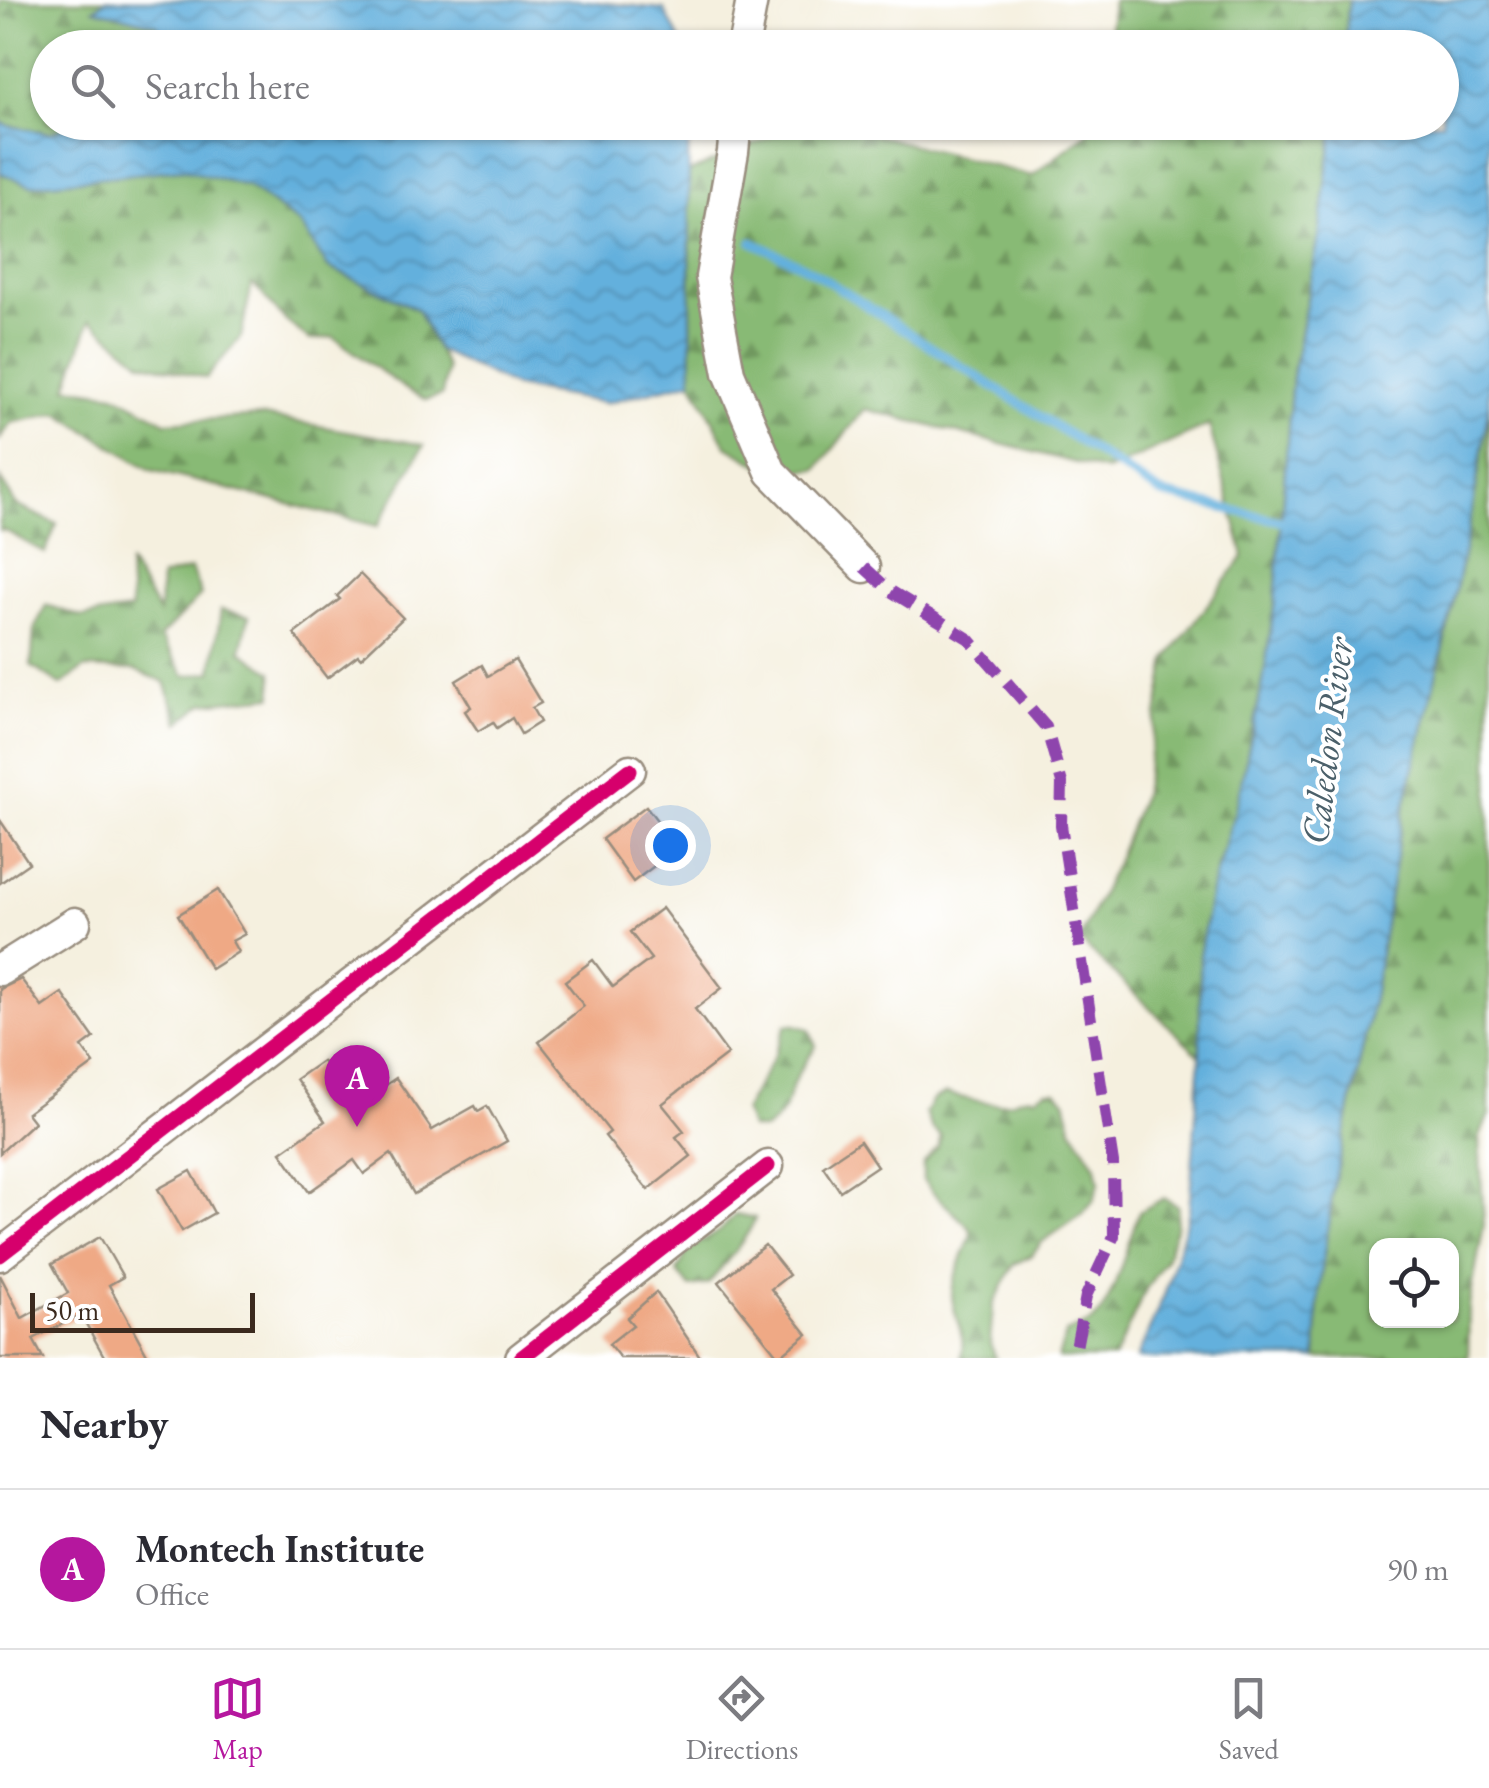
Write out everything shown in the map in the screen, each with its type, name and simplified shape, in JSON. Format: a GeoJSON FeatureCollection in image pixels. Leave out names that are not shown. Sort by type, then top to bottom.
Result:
{"type":"FeatureCollection","features":[{"type":"Feature","properties":{"kind":"street"},"geometry":{"type":"LineString","coordinates":[[746,30],[752,0]]}},
{"type":"Feature","properties":{"kind":"street"},"geometry":{"type":"LineString","coordinates":[[735,140],[712,276],[729,373],[771,472],[864,568]]}},
{"type":"Feature","properties":{"kind":"street"},"geometry":{"type":"LineString","coordinates":[[0,1255],[630,770]]}},
{"type":"Feature","properties":{"kind":"street"},"geometry":{"type":"LineString","coordinates":[[0,970],[75,923]]}},
{"type":"Feature","properties":{"kind":"street"},"geometry":{"type":"LineString","coordinates":[[521,1358],[768,1166]]}},
{"type":"Feature","properties":{"kind":"green space"},"geometry":{"type":"Polygon","coordinates":[[[0,0],[106,0],[95,9],[158,25],[160,30],[30,30],[30,130],[0,122],[0,0]]]}},
{"type":"Feature","properties":{"kind":"green space"},"geometry":{"type":"Polygon","coordinates":[[[1113,0],[1349,0],[1346,30],[1110,30],[1113,0]]]}},
{"type":"Feature","properties":{"kind":"green space"},"geometry":{"type":"Polygon","coordinates":[[[763,140],[895,140],[1032,176],[1078,140],[1332,140],[1319,237],[1292,377],[1275,600],[1263,682],[1200,950],[1200,1056],[1079,940],[1116,863],[1143,793],[1167,659],[1244,556],[1209,425],[1107,471],[865,409],[817,469],[771,472],[727,446],[692,381],[689,172],[763,140]]]}},
{"type":"Feature","properties":{"kind":"green space"},"geometry":{"type":"Polygon","coordinates":[[[182,169],[247,186],[300,224],[328,267],[417,309],[447,368],[442,395],[426,400],[333,337],[310,340],[286,321],[252,283],[241,337],[206,378],[141,362],[90,320],[67,387],[115,394],[166,422],[263,416],[424,445],[378,526],[151,470],[58,413],[11,423],[0,439],[0,173],[31,185],[182,169]]]}},
{"type":"Feature","properties":{"kind":"green space"},"geometry":{"type":"Polygon","coordinates":[[[1489,406],[1489,1114],[1479,1139],[1484,1224],[1469,1306],[1468,1358],[1316,1358],[1319,1291],[1333,1190],[1373,998],[1403,813],[1452,609],[1489,406]]]}},
{"type":"Feature","properties":{"kind":"green space"},"geometry":{"type":"Polygon","coordinates":[[[0,478],[16,505],[57,524],[45,553],[0,531],[0,478]]]}},
{"type":"Feature","properties":{"kind":"green space"},"geometry":{"type":"Polygon","coordinates":[[[129,563],[159,613],[161,577],[191,569],[201,595],[160,637],[185,676],[212,672],[221,610],[249,616],[241,651],[272,672],[273,696],[204,703],[179,723],[165,682],[135,670],[85,668],[61,685],[31,666],[34,630],[46,605],[82,617],[131,610],[129,563]]]}},
{"type":"Feature","properties":{"kind":"green space"},"geometry":{"type":"Polygon","coordinates":[[[786,1025],[809,1029],[816,1046],[777,1119],[764,1130],[750,1128],[744,1110],[786,1025]]]}},
{"type":"Feature","properties":{"kind":"green space"},"geometry":{"type":"Polygon","coordinates":[[[1045,1091],[1056,1091],[1065,1100],[1072,1128],[1096,1166],[1099,1183],[1094,1200],[1081,1215],[1042,1242],[1031,1256],[1014,1264],[993,1305],[990,1344],[996,1358],[961,1358],[962,1341],[952,1295],[971,1234],[970,1228],[923,1180],[923,1164],[938,1147],[941,1136],[925,1113],[933,1100],[946,1093],[998,1103],[1035,1097],[1045,1091]]]}},
{"type":"Feature","properties":{"kind":"green space"},"geometry":{"type":"Polygon","coordinates":[[[1164,1198],[1178,1206],[1176,1228],[1166,1259],[1146,1289],[1114,1358],[1058,1358],[1066,1333],[1092,1321],[1102,1310],[1139,1212],[1164,1198]]]}},
{"type":"Feature","properties":{"kind":"green space"},"geometry":{"type":"Polygon","coordinates":[[[736,1214],[755,1218],[747,1234],[708,1284],[690,1287],[677,1272],[688,1250],[719,1231],[736,1214]]]}},
{"type":"Feature","properties":{"kind":"water"},"geometry":{"type":"Polygon","coordinates":[[[106,0],[577,0],[664,9],[674,30],[159,30],[157,25],[94,9],[106,0]]]}},
{"type":"Feature","properties":{"kind":"water","name":"Caledon River"},"geometry":{"type":"Polygon","coordinates":[[[1349,0],[1489,0],[1489,406],[1452,609],[1403,813],[1373,998],[1333,1190],[1319,1291],[1316,1358],[1137,1358],[1165,1293],[1189,1211],[1200,1056],[1200,950],[1263,682],[1275,600],[1292,377],[1319,237],[1332,140],[1459,140],[1459,30],[1346,30],[1349,0]]]}},
{"type":"Feature","properties":{"kind":"water"},"geometry":{"type":"Polygon","coordinates":[[[0,122],[30,130],[30,140],[688,140],[692,381],[605,403],[515,387],[438,350],[417,309],[328,267],[300,224],[247,186],[182,169],[31,185],[0,173],[0,122]]]}},
{"type":"Feature","properties":{"kind":"building"},"geometry":{"type":"Polygon","coordinates":[[[360,574],[403,618],[361,658],[358,655],[327,678],[294,634],[340,599],[337,596],[360,574]]]}},
{"type":"Feature","properties":{"kind":"building"},"geometry":{"type":"Polygon","coordinates":[[[515,660],[541,703],[532,708],[540,722],[521,734],[512,718],[497,728],[493,722],[478,731],[465,711],[471,707],[456,681],[482,665],[488,676],[515,660]]]}},
{"type":"Feature","properties":{"kind":"building"},"geometry":{"type":"Polygon","coordinates":[[[646,806],[678,848],[633,882],[602,839],[646,806]]]}},
{"type":"Feature","properties":{"kind":"building"},"geometry":{"type":"Polygon","coordinates":[[[0,820],[29,863],[0,883],[0,820]]]}},
{"type":"Feature","properties":{"kind":"building"},"geometry":{"type":"Polygon","coordinates":[[[218,890],[245,934],[232,941],[238,952],[211,969],[178,915],[218,890]]]}},
{"type":"Feature","properties":{"kind":"building"},"geometry":{"type":"Polygon","coordinates":[[[662,908],[722,988],[695,1009],[728,1054],[662,1104],[684,1131],[676,1137],[691,1156],[648,1190],[605,1136],[610,1132],[539,1042],[584,1006],[565,981],[593,960],[613,987],[651,959],[630,932],[662,908]]]}},
{"type":"Feature","properties":{"kind":"building"},"geometry":{"type":"Polygon","coordinates":[[[21,979],[42,1007],[62,993],[94,1038],[82,1047],[94,1064],[27,1113],[34,1122],[0,1153],[0,989],[21,979]]]}},
{"type":"Feature","properties":{"kind":"building"},"geometry":{"type":"Polygon","coordinates":[[[360,1059],[380,1089],[396,1078],[432,1130],[475,1106],[478,1111],[487,1106],[507,1141],[414,1194],[391,1154],[364,1174],[354,1160],[309,1192],[281,1152],[325,1121],[296,1079],[322,1061],[333,1078],[360,1059]]]}},
{"type":"Feature","properties":{"kind":"building"},"geometry":{"type":"Polygon","coordinates":[[[860,1141],[877,1166],[840,1191],[823,1166],[860,1141]]]}},
{"type":"Feature","properties":{"kind":"building"},"geometry":{"type":"Polygon","coordinates":[[[191,1171],[214,1213],[182,1231],[158,1189],[191,1171]]]}},
{"type":"Feature","properties":{"kind":"building"},"geometry":{"type":"Polygon","coordinates":[[[100,1237],[123,1277],[109,1285],[149,1358],[105,1358],[81,1315],[33,1339],[43,1358],[0,1358],[0,1275],[22,1318],[68,1293],[52,1264],[100,1237]]]}},
{"type":"Feature","properties":{"kind":"building"},"geometry":{"type":"Polygon","coordinates":[[[765,1245],[789,1275],[771,1289],[807,1334],[779,1357],[719,1282],[765,1245]]]}},
{"type":"Feature","properties":{"kind":"building"},"geometry":{"type":"Polygon","coordinates":[[[656,1292],[701,1358],[620,1358],[609,1344],[633,1325],[627,1318],[656,1292]]]}},
{"type":"Feature","properties":{"kind":"waterway"},"geometry":{"type":"LineString","coordinates":[[752,242],[804,266],[1162,494],[1289,523]]}},
{"type":"Feature","properties":{"kind":"marked path"},"geometry":{"type":"LineString","coordinates":[[864,567],[889,590],[969,639],[1046,727],[1062,783],[1061,825],[1113,1163],[1114,1236],[1086,1296],[1074,1358]]}},
{"type":"Feature","properties":{"kind":"cycle path"},"geometry":{"type":"LineString","coordinates":[[0,1255],[630,770]]}},
{"type":"Feature","properties":{"kind":"cycle path"},"geometry":{"type":"LineString","coordinates":[[521,1358],[768,1166]]}},
{"type":"Feature","properties":{"kind":"place","name":"Montech Institute"},"geometry":{"type":"Point","coordinates":[357,1127]}}]}
